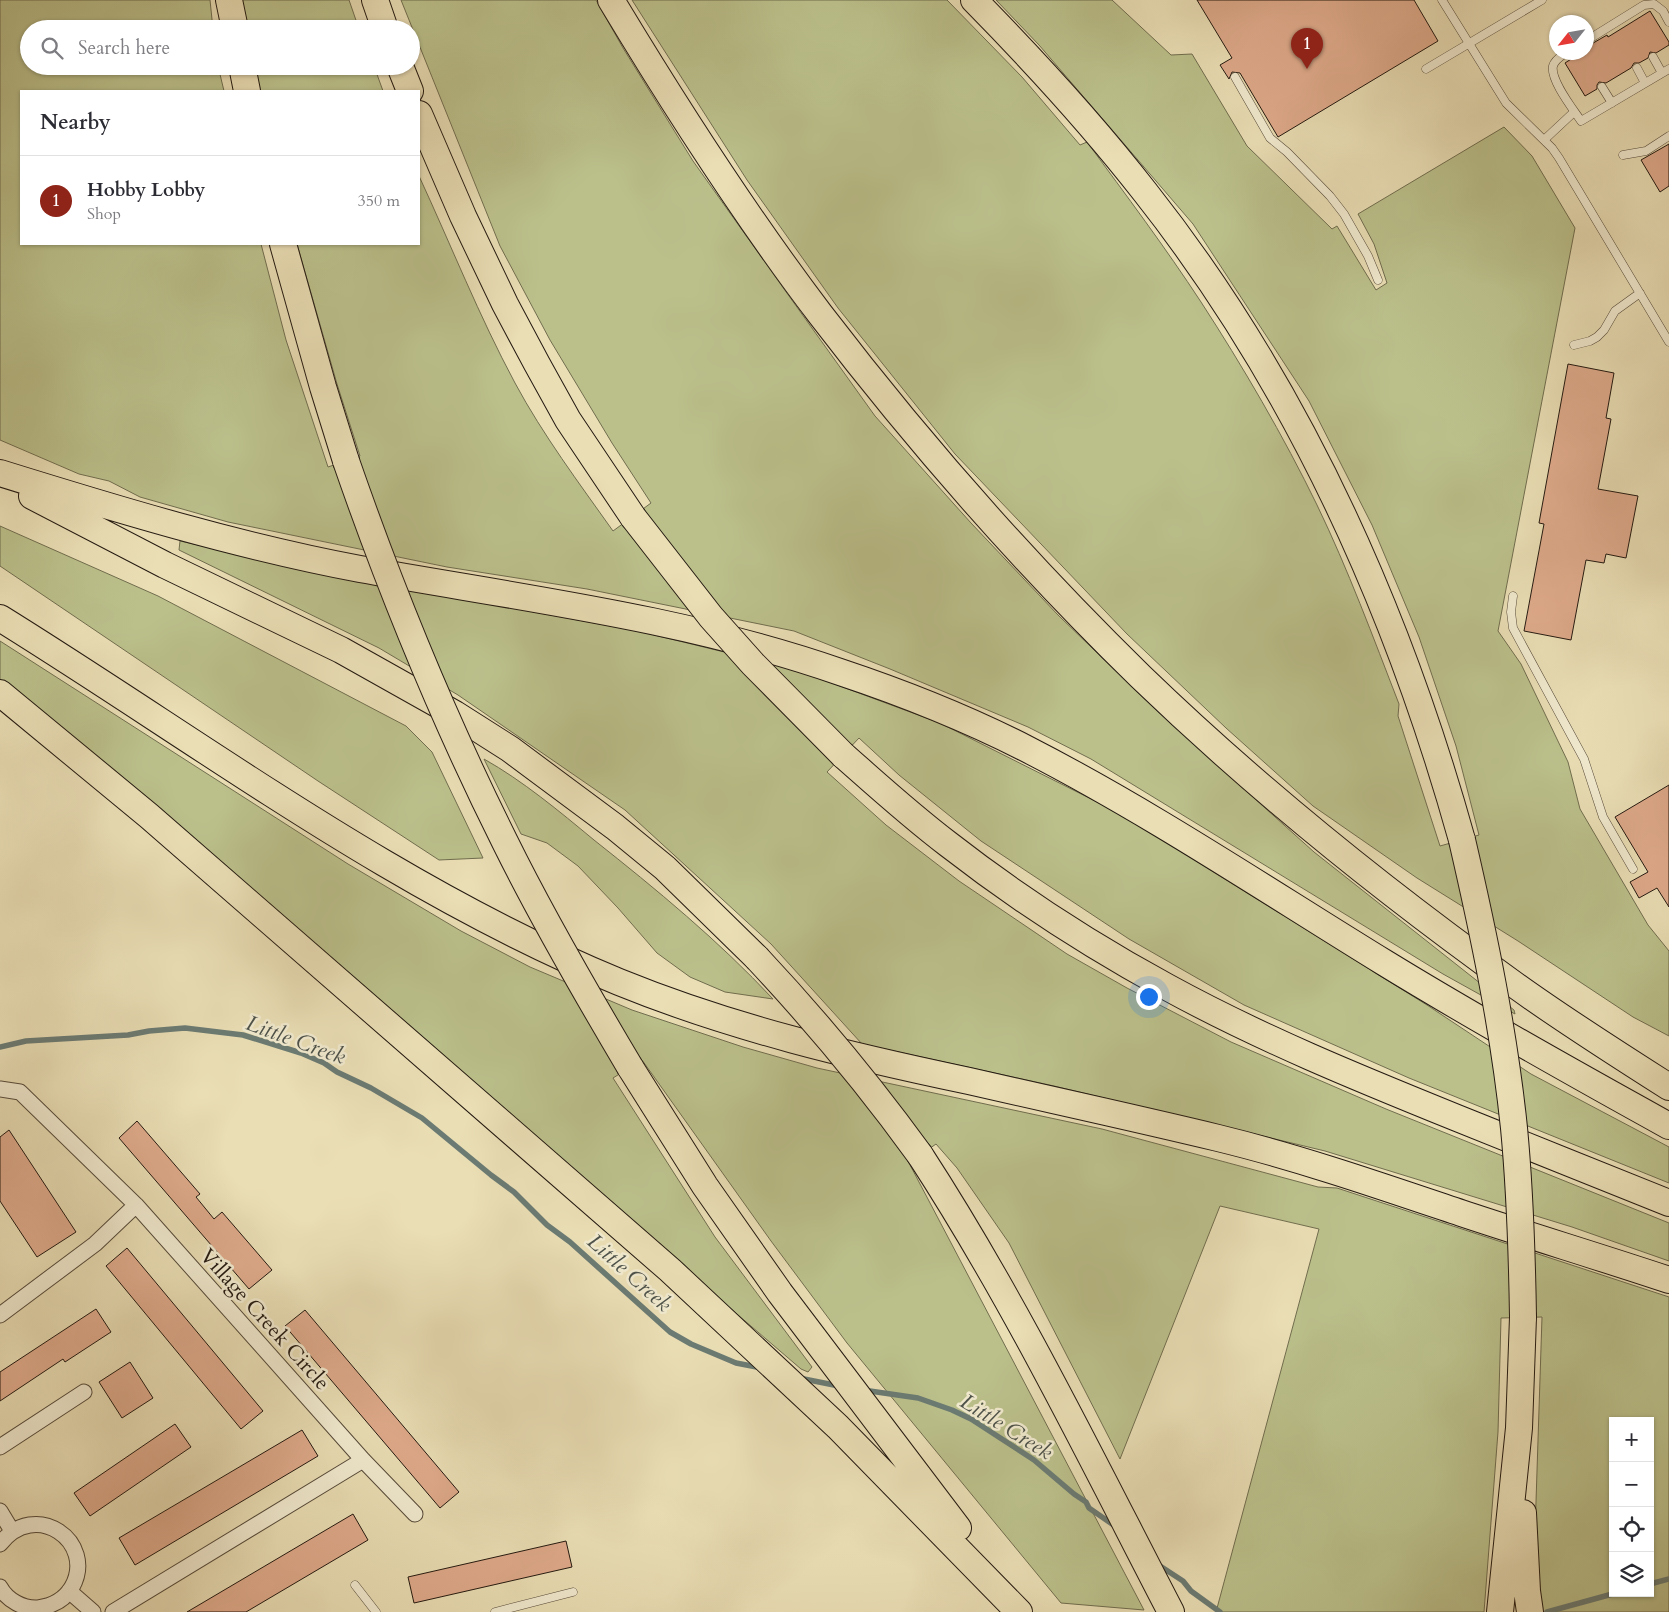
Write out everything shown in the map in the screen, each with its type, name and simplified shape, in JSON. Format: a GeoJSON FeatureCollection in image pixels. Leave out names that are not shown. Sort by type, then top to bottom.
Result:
{"type":"FeatureCollection","features":[{"type":"Feature","properties":{"kind":"highway"},"geometry":{"type":"LineString","coordinates":[[229,0],[233,20]]}},
{"type":"Feature","properties":{"kind":"highway"},"geometry":{"type":"LineString","coordinates":[[375,0],[382,20]]}},
{"type":"Feature","properties":{"kind":"highway"},"geometry":{"type":"LineString","coordinates":[[611,0],[706,152],[761,233],[819,313],[942,464],[1006,537],[1073,608],[1142,677],[1214,744],[1287,808],[1364,871],[1517,987],[1669,1087]]}},
{"type":"Feature","properties":{"kind":"highway"},"geometry":{"type":"LineString","coordinates":[[974,0],[1062,93],[1146,193],[1196,261],[1258,355],[1320,469],[1376,588],[1443,774],[1462,840],[1487,950],[1506,1062],[1519,1192],[1523,1318],[1519,1428],[1500,1612]]}},
{"type":"Feature","properties":{"kind":"highway"},"geometry":{"type":"LineString","coordinates":[[244,75],[247,90]]}},
{"type":"Feature","properties":{"kind":"highway"},"geometry":{"type":"LineString","coordinates":[[404,75],[410,90]]}},
{"type":"Feature","properties":{"kind":"highway"},"geometry":{"type":"LineString","coordinates":[[420,116],[463,216],[505,304],[573,428],[632,517],[671,568],[747,658],[843,755],[916,819],[998,882],[1052,918],[1165,986],[1232,1021],[1343,1071],[1669,1203]]}},
{"type":"Feature","properties":{"kind":"highway"},"geometry":{"type":"LineString","coordinates":[[282,245],[346,461],[396,600],[472,775],[539,909],[630,1067],[705,1186],[780,1293],[1022,1612]]}},
{"type":"Feature","properties":{"kind":"highway"},"geometry":{"type":"LineString","coordinates":[[0,473],[201,534],[280,552],[359,568],[562,603],[718,636],[839,671],[900,694],[971,722],[1095,785],[1192,842],[1470,1014],[1669,1126]]}},
{"type":"Feature","properties":{"kind":"highway"},"geometry":{"type":"LineString","coordinates":[[0,479],[165,565],[341,650],[398,680],[510,750],[615,827],[665,868],[757,958],[842,1053],[920,1155],[958,1214],[1027,1335],[1171,1612]]}},
{"type":"Feature","properties":{"kind":"highway"},"geometry":{"type":"LineString","coordinates":[[0,618],[333,832],[390,866],[504,930],[623,984],[686,1007],[811,1045],[875,1061],[1130,1117],[1244,1145],[1319,1166],[1669,1280]]}},
{"type":"Feature","properties":{"kind":"highway"},"geometry":{"type":"LineString","coordinates":[[0,693],[149,816],[670,1270],[838,1427],[1019,1612]]}},
{"type":"Feature","properties":{"kind":"highway"},"geometry":{"type":"LineString","coordinates":[[1519,1428],[1527,1591],[1530,1612]]}},
{"type":"Feature","properties":{"kind":"street","name":"Village Creek Circle"},"geometry":{"type":"LineString","coordinates":[[0,1089],[20,1092],[136,1206],[363,1460],[415,1514]]}},
{"type":"Feature","properties":{"kind":"street"},"geometry":{"type":"LineString","coordinates":[[0,1315],[95,1244],[136,1206]]}},
{"type":"Feature","properties":{"kind":"street"},"geometry":{"type":"LineString","coordinates":[[0,1447],[84,1392]]}},
{"type":"Feature","properties":{"kind":"street"},"geometry":{"type":"LineString","coordinates":[[112,1612],[363,1460]]}},
{"type":"Feature","properties":{"kind":"street"},"geometry":{"type":"LineString","coordinates":[[0,1511],[12,1531]]}},
{"type":"Feature","properties":{"kind":"street"},"geometry":{"type":"LineString","coordinates":[[0,1544],[12,1531],[21,1526],[40,1524],[50,1526],[66,1537],[72,1545],[78,1564],[74,1583],[69,1591],[58,1601],[44,1607],[23,1609],[0,1587]]}},
{"type":"Feature","properties":{"kind":"street"},"geometry":{"type":"LineString","coordinates":[[69,1591],[93,1612]]}},
{"type":"Feature","properties":{"kind":"lane"},"geometry":{"type":"LineString","coordinates":[[1442,0],[1506,103],[1544,140],[1559,158],[1669,342]]}},
{"type":"Feature","properties":{"kind":"lane"},"geometry":{"type":"LineString","coordinates":[[1426,69],[1542,0]]}},
{"type":"Feature","properties":{"kind":"lane"},"geometry":{"type":"LineString","coordinates":[[1594,37],[1630,18],[1644,5],[1654,4],[1663,11],[1669,22]]}},
{"type":"Feature","properties":{"kind":"lane"},"geometry":{"type":"LineString","coordinates":[[1557,60],[1553,74],[1556,82],[1581,122],[1666,71],[1653,57]]}},
{"type":"Feature","properties":{"kind":"lane"},"geometry":{"type":"LineString","coordinates":[[1636,68],[1645,83]]}},
{"type":"Feature","properties":{"kind":"lane"},"geometry":{"type":"LineString","coordinates":[[1235,78],[1270,138],[1287,152],[1330,196],[1344,214],[1368,256],[1378,280]]}},
{"type":"Feature","properties":{"kind":"lane"},"geometry":{"type":"LineString","coordinates":[[1602,87],[1612,103]]}},
{"type":"Feature","properties":{"kind":"lane"},"geometry":{"type":"LineString","coordinates":[[1544,140],[1574,112]]}},
{"type":"Feature","properties":{"kind":"lane"},"geometry":{"type":"LineString","coordinates":[[1623,155],[1646,151],[1669,136]]}},
{"type":"Feature","properties":{"kind":"lane"},"geometry":{"type":"LineString","coordinates":[[1574,345],[1597,337],[1604,330],[1615,311],[1640,293]]}},
{"type":"Feature","properties":{"kind":"lane"},"geometry":{"type":"LineString","coordinates":[[1513,596],[1511,612],[1513,628],[1584,759],[1603,817],[1633,868]]}},
{"type":"Feature","properties":{"kind":"lane"},"geometry":{"type":"LineString","coordinates":[[355,1585],[376,1612]]}},
{"type":"Feature","properties":{"kind":"lane"},"geometry":{"type":"LineString","coordinates":[[495,1612],[573,1592]]}},
{"type":"Feature","properties":{"kind":"green space"},"geometry":{"type":"Polygon","coordinates":[[[0,0],[210,0],[212,20],[20,20],[20,75],[220,75],[224,90],[20,90],[20,245],[261,245],[286,340],[328,467],[360,456],[337,384],[297,245],[420,245],[420,178],[502,358],[526,402],[574,477],[613,531],[651,503],[612,443],[550,340],[500,246],[420,47],[420,20],[409,20],[401,0],[596,0],[623,48],[693,161],[875,416],[971,523],[1058,615],[1154,708],[1314,852],[1514,1010],[1515,1014],[1443,974],[1091,759],[1028,727],[794,631],[587,589],[447,567],[228,522],[140,497],[109,481],[79,474],[0,440],[0,0]]]}},
{"type":"Feature","properties":{"kind":"green space"},"geometry":{"type":"Polygon","coordinates":[[[242,0],[349,0],[356,20],[246,20],[242,0]]]}},
{"type":"Feature","properties":{"kind":"green space"},"geometry":{"type":"Polygon","coordinates":[[[632,0],[947,0],[1022,77],[1080,145],[1087,142],[1201,302],[1232,351],[1291,453],[1350,578],[1399,704],[1398,716],[1440,846],[1479,835],[1456,746],[1419,637],[1372,525],[1309,401],[1193,224],[1039,45],[996,0],[1112,0],[1171,55],[1192,54],[1247,146],[1332,229],[1337,226],[1376,290],[1387,283],[1374,244],[1358,214],[1504,127],[1532,156],[1575,228],[1498,631],[1521,664],[1568,762],[1580,809],[1648,925],[1669,951],[1669,1036],[1633,1017],[1518,941],[1417,878],[1313,806],[1226,728],[1127,634],[955,454],[838,308],[747,180],[632,0]]]}},
{"type":"Feature","properties":{"kind":"green space"},"geometry":{"type":"Polygon","coordinates":[[[257,75],[377,75],[383,90],[260,90],[257,75]]]}},
{"type":"Feature","properties":{"kind":"green space"},"geometry":{"type":"Polygon","coordinates":[[[0,526],[158,596],[406,726],[432,752],[483,858],[439,860],[318,781],[0,566],[0,526]]]}},
{"type":"Feature","properties":{"kind":"green space"},"geometry":{"type":"Polygon","coordinates":[[[180,541],[343,577],[638,631],[794,669],[940,723],[1121,814],[1427,1005],[1531,1074],[1669,1147],[1669,1183],[1409,1078],[1244,1005],[1129,939],[981,841],[899,775],[859,738],[827,772],[886,825],[959,881],[1067,954],[1127,988],[1231,1042],[1386,1109],[1669,1223],[1669,1261],[1572,1227],[1325,1151],[1054,1086],[862,1044],[771,944],[625,810],[458,695],[379,648],[179,550],[180,541]]]}},
{"type":"Feature","properties":{"kind":"green space"},"geometry":{"type":"Polygon","coordinates":[[[0,641],[348,864],[461,931],[530,967],[632,1010],[743,1047],[817,1068],[1102,1129],[1318,1187],[1337,1188],[1669,1297],[1669,1612],[1538,1612],[1535,1533],[1542,1317],[1501,1318],[1498,1432],[1484,1612],[1216,1612],[1319,1229],[1220,1206],[1120,1459],[1009,1243],[957,1168],[936,1144],[909,1163],[1144,1610],[1061,1603],[847,1343],[771,1241],[642,1060],[613,1078],[715,1237],[812,1367],[808,1372],[801,1369],[0,682],[0,641]]]}},
{"type":"Feature","properties":{"kind":"green space"},"geometry":{"type":"Polygon","coordinates":[[[484,759],[513,777],[568,818],[664,897],[709,936],[773,999],[725,992],[690,977],[657,953],[578,866],[547,843],[521,834],[484,759]]]}},
{"type":"Feature","properties":{"kind":"building"},"geometry":{"type":"Polygon","coordinates":[[[1197,0],[1414,0],[1438,41],[1278,137],[1240,73],[1232,72],[1229,79],[1220,65],[1232,58],[1197,0]]]}},
{"type":"Feature","properties":{"kind":"building"},"geometry":{"type":"Polygon","coordinates":[[[1650,11],[1669,45],[1656,53],[1650,52],[1648,58],[1639,63],[1634,63],[1631,68],[1606,83],[1599,82],[1597,89],[1585,96],[1565,63],[1570,60],[1594,60],[1594,43],[1607,35],[1608,37],[1650,11]]]}},
{"type":"Feature","properties":{"kind":"building"},"geometry":{"type":"Polygon","coordinates":[[[1669,144],[1669,186],[1660,192],[1641,160],[1669,144]]]}},
{"type":"Feature","properties":{"kind":"building"},"geometry":{"type":"Polygon","coordinates":[[[1568,364],[1614,373],[1606,418],[1611,419],[1598,489],[1638,496],[1626,558],[1606,554],[1604,563],[1586,560],[1571,640],[1524,631],[1544,524],[1539,523],[1568,364]]]}},
{"type":"Feature","properties":{"kind":"building"},"geometry":{"type":"Polygon","coordinates":[[[1669,785],[1669,907],[1657,888],[1639,898],[1630,882],[1648,872],[1615,817],[1669,785]]]}},
{"type":"Feature","properties":{"kind":"building"},"geometry":{"type":"Polygon","coordinates":[[[137,1121],[200,1194],[196,1197],[214,1219],[222,1212],[272,1270],[249,1289],[119,1138],[137,1121]]]}},
{"type":"Feature","properties":{"kind":"building"},"geometry":{"type":"Polygon","coordinates":[[[9,1130],[76,1232],[37,1257],[0,1201],[0,1137],[9,1130]]]}},
{"type":"Feature","properties":{"kind":"building"},"geometry":{"type":"Polygon","coordinates":[[[127,1248],[263,1411],[241,1429],[106,1266],[127,1248]]]}},
{"type":"Feature","properties":{"kind":"building"},"geometry":{"type":"Polygon","coordinates":[[[96,1309],[111,1332],[65,1362],[63,1359],[0,1401],[0,1372],[96,1309]]]}},
{"type":"Feature","properties":{"kind":"building"},"geometry":{"type":"Polygon","coordinates":[[[305,1310],[459,1492],[440,1508],[285,1326],[305,1310]]]}},
{"type":"Feature","properties":{"kind":"building"},"geometry":{"type":"Polygon","coordinates":[[[130,1362],[153,1398],[122,1418],[99,1382],[130,1362]]]}},
{"type":"Feature","properties":{"kind":"building"},"geometry":{"type":"Polygon","coordinates":[[[175,1424],[191,1447],[90,1516],[74,1493],[175,1424]]]}},
{"type":"Feature","properties":{"kind":"building"},"geometry":{"type":"Polygon","coordinates":[[[302,1430],[318,1456],[135,1565],[119,1538],[302,1430]]]}},
{"type":"Feature","properties":{"kind":"building"},"geometry":{"type":"Polygon","coordinates":[[[353,1514],[368,1540],[246,1612],[187,1612],[353,1514]]]}},
{"type":"Feature","properties":{"kind":"building"},"geometry":{"type":"Polygon","coordinates":[[[566,1541],[572,1567],[414,1603],[408,1577],[566,1541]]]}},
{"type":"Feature","properties":{"kind":"waterway","name":"Little Creek"},"geometry":{"type":"LineString","coordinates":[[0,1047],[26,1041],[128,1035],[185,1028],[243,1035],[301,1053],[371,1088],[422,1118],[514,1192],[547,1225],[570,1242],[670,1332],[691,1344],[736,1363],[762,1368]]}},
{"type":"Feature","properties":{"kind":"waterway","name":"Little Creek"},"geometry":{"type":"LineString","coordinates":[[799,1378],[839,1386]]}},
{"type":"Feature","properties":{"kind":"waterway","name":"Little Creek"},"geometry":{"type":"LineString","coordinates":[[863,1390],[918,1398],[971,1419],[1034,1460],[1086,1502],[1089,1508],[1115,1526]]}},
{"type":"Feature","properties":{"kind":"waterway","name":"Little Creek"},"geometry":{"type":"LineString","coordinates":[[1157,1564],[1183,1581],[1191,1591],[1220,1612]]}},
{"type":"Feature","properties":{"kind":"waterway","name":"Little Creek"},"geometry":{"type":"LineString","coordinates":[[1654,1583],[1669,1579]]}},
{"type":"Feature","properties":{"kind":"waterway","name":"Little Creek"},"geometry":{"type":"LineString","coordinates":[[1547,1612],[1609,1595]]}},
{"type":"Feature","properties":{"kind":"place","name":"Hobby Lobby"},"geometry":{"type":"Point","coordinates":[1307,69]}}]}
